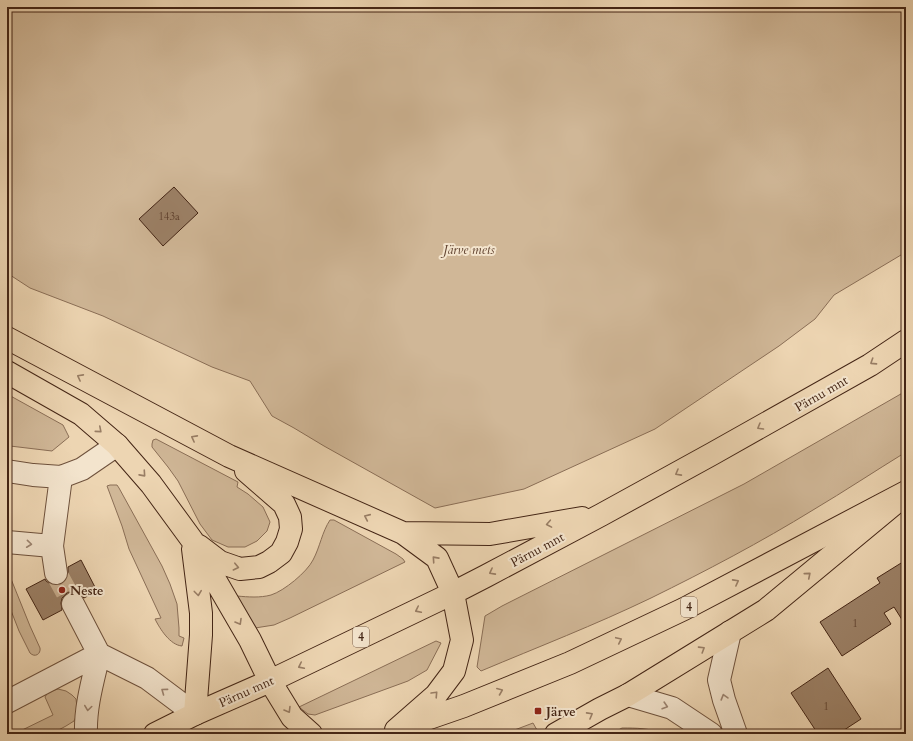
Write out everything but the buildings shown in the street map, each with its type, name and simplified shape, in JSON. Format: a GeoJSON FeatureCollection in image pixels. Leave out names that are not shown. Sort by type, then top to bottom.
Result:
{"type":"FeatureCollection","features":[{"type":"Feature","properties":{"kind":"main road"},"geometry":{"type":"LineString","coordinates":[[7,338],[229,456],[402,533],[437,558],[453,593],[462,640],[454,671],[436,695],[389,732]]}},
{"type":"Feature","properties":{"kind":"main road","name":"Pärnu mnt"},"geometry":{"type":"LineString","coordinates":[[155,734],[195,714],[270,681],[453,593],[601,515],[712,454],[863,369],[906,341]]}},
{"type":"Feature","properties":{"kind":"main road"},"geometry":{"type":"LineString","coordinates":[[7,372],[80,414],[117,445],[151,484],[192,540],[250,640],[270,681],[292,717],[311,734]]}},
{"type":"Feature","properties":{"kind":"main road"},"geometry":{"type":"LineString","coordinates":[[192,540],[220,562],[240,569],[259,567],[269,562],[280,553],[287,542],[291,529],[290,517],[284,504],[229,456]]}},
{"type":"Feature","properties":{"kind":"main road"},"geometry":{"type":"LineString","coordinates":[[556,734],[628,695],[766,610],[906,493]]}},
{"type":"Feature","properties":{"kind":"main road","name":"4"},"geometry":{"type":"LineString","coordinates":[[389,732],[464,706],[570,663],[684,609],[906,493]]}},
{"type":"Feature","properties":{"kind":"main road"},"geometry":{"type":"LineString","coordinates":[[402,533],[490,534],[601,515]]}},
{"type":"Feature","properties":{"kind":"main road"},"geometry":{"type":"LineString","coordinates":[[192,540],[201,613],[201,635],[195,714]]}},
{"type":"Feature","properties":{"kind":"street"},"geometry":{"type":"LineString","coordinates":[[7,471],[61,477],[82,469],[117,445]]}},
{"type":"Feature","properties":{"kind":"street"},"geometry":{"type":"LineString","coordinates":[[56,573],[52,546],[61,477]]}},
{"type":"Feature","properties":{"kind":"street"},"geometry":{"type":"LineString","coordinates":[[7,542],[52,546]]}},
{"type":"Feature","properties":{"kind":"street"},"geometry":{"type":"LineString","coordinates":[[73,604],[99,654],[147,678],[195,714]]}},
{"type":"Feature","properties":{"kind":"street"},"geometry":{"type":"LineString","coordinates":[[730,632],[719,680],[724,700],[736,734]]}},
{"type":"Feature","properties":{"kind":"street"},"geometry":{"type":"LineString","coordinates":[[7,702],[99,654]]}},
{"type":"Feature","properties":{"kind":"street"},"geometry":{"type":"LineString","coordinates":[[86,734],[90,692],[99,654]]}},
{"type":"Feature","properties":{"kind":"street"},"geometry":{"type":"LineString","coordinates":[[628,695],[672,708],[711,734]]}},
{"type":"Feature","properties":{"kind":"green space","name":"Järve mets"},"geometry":{"type":"Polygon","coordinates":[[[7,7],[906,7],[906,252],[834,295],[815,319],[779,346],[655,429],[524,489],[435,508],[272,416],[250,381],[212,367],[103,316],[30,288],[7,273],[7,7]]]}},
{"type":"Feature","properties":{"kind":"green space"},"geometry":{"type":"Polygon","coordinates":[[[906,391],[906,452],[825,503],[733,556],[672,588],[566,636],[481,671],[477,667],[485,616],[744,484],[906,391]]]}},
{"type":"Feature","properties":{"kind":"green space"},"geometry":{"type":"Polygon","coordinates":[[[7,394],[63,425],[69,437],[52,451],[10,446],[11,434],[7,434],[7,394]]]}},
{"type":"Feature","properties":{"kind":"green space"},"geometry":{"type":"Polygon","coordinates":[[[156,439],[238,482],[237,487],[263,507],[270,522],[267,531],[257,541],[245,547],[228,547],[212,540],[200,524],[178,481],[152,447],[153,440],[156,439]]]}},
{"type":"Feature","properties":{"kind":"green space"},"geometry":{"type":"Polygon","coordinates":[[[117,485],[119,488],[162,566],[177,604],[179,636],[184,638],[182,646],[173,643],[170,640],[155,619],[161,618],[129,549],[107,486],[117,485]]]}},
{"type":"Feature","properties":{"kind":"green space"},"geometry":{"type":"Polygon","coordinates":[[[330,520],[334,520],[396,554],[405,562],[290,618],[274,625],[255,628],[237,596],[258,597],[271,595],[282,590],[295,580],[306,570],[313,560],[330,520]]]}},
{"type":"Feature","properties":{"kind":"green space"},"geometry":{"type":"Polygon","coordinates":[[[7,569],[40,648],[40,652],[37,655],[30,653],[10,608],[7,609],[7,569]]]}},
{"type":"Feature","properties":{"kind":"green space"},"geometry":{"type":"Polygon","coordinates":[[[436,641],[441,643],[427,670],[408,681],[315,715],[308,714],[299,707],[436,641]]]}},
{"type":"Feature","properties":{"kind":"green space"},"geometry":{"type":"Polygon","coordinates":[[[58,689],[66,691],[76,699],[77,715],[74,721],[51,734],[14,734],[53,715],[45,697],[48,692],[58,689]]]}},
{"type":"Feature","properties":{"kind":"green space"},"geometry":{"type":"Polygon","coordinates":[[[533,723],[537,730],[530,734],[504,734],[533,723]]]}},
{"type":"Feature","properties":{"kind":"green space"},"geometry":{"type":"Polygon","coordinates":[[[622,728],[648,729],[664,734],[611,734],[622,728]]]}},
{"type":"Feature","properties":{"kind":"tunnel"},"geometry":{"type":"LineString","coordinates":[[56,573],[73,604]]}},
{"type":"Feature","properties":{"kind":"place","name":"Neste"},"geometry":{"type":"Point","coordinates":[62,590]}},
{"type":"Feature","properties":{"kind":"place","name":"Järve"},"geometry":{"type":"Point","coordinates":[538,711]}}]}
